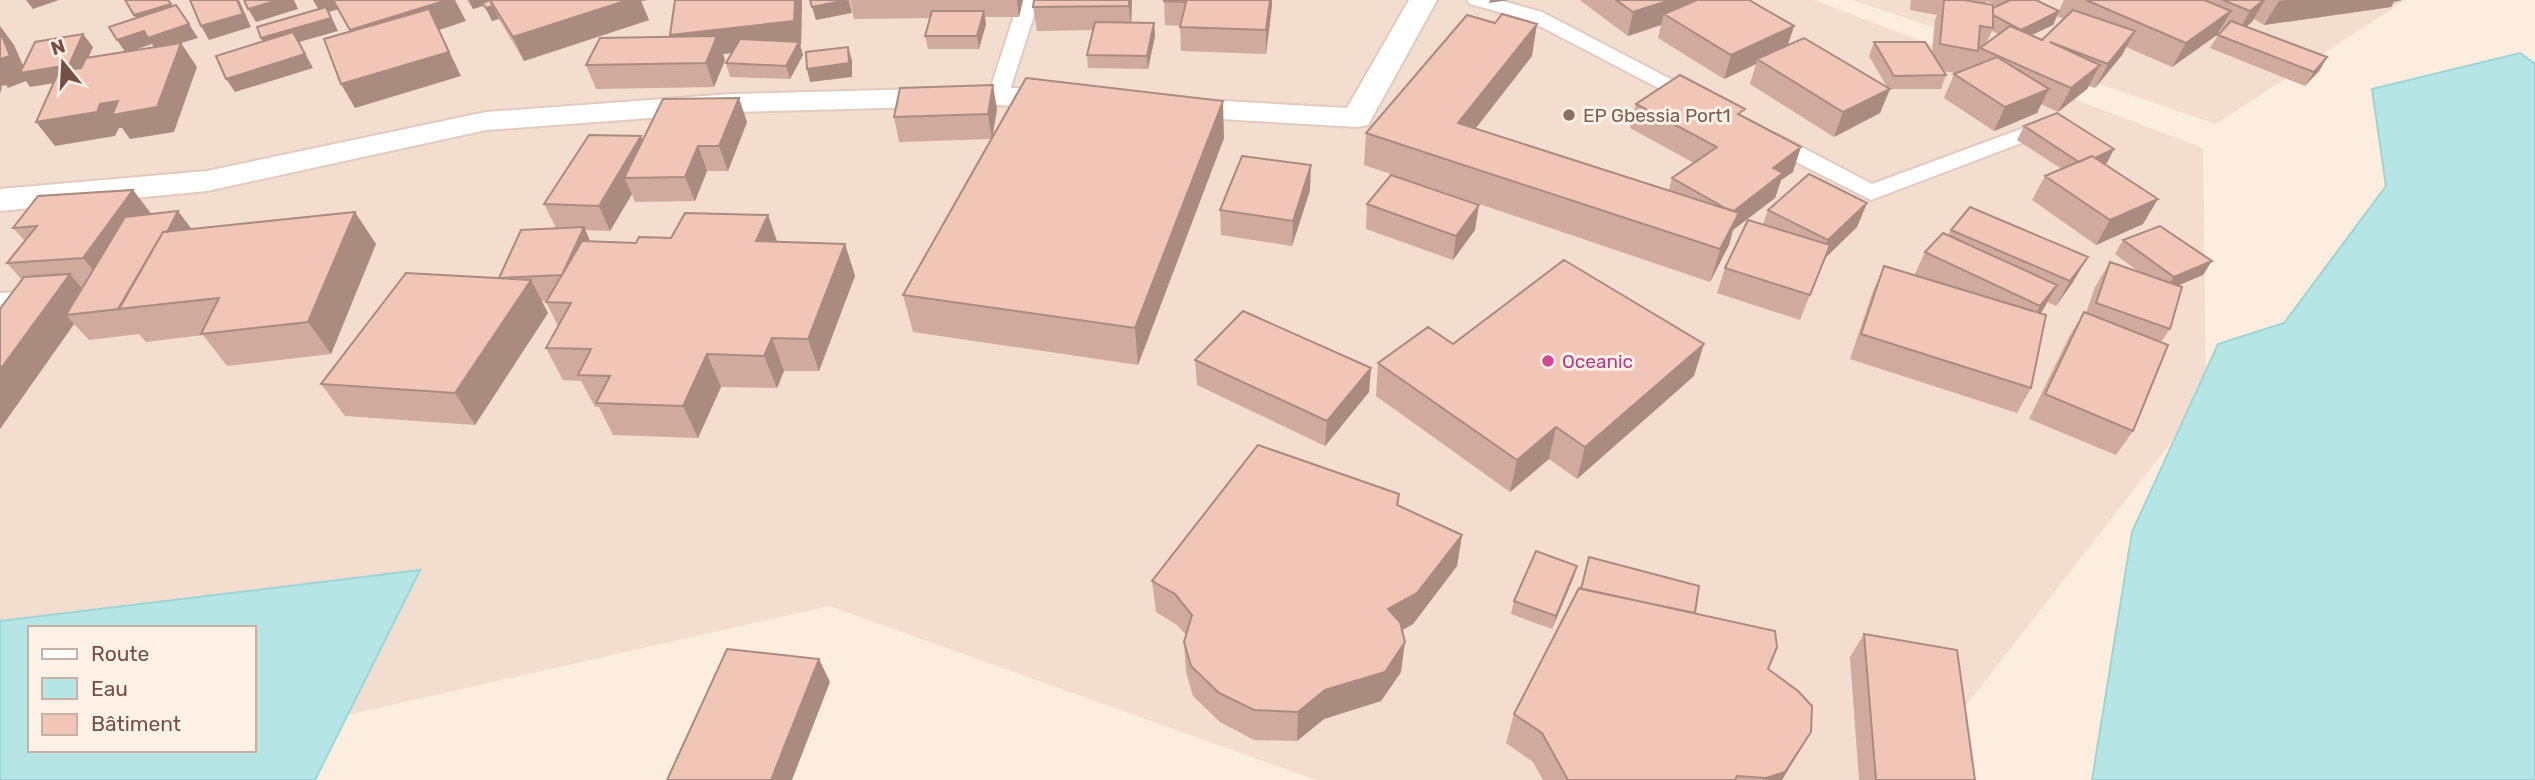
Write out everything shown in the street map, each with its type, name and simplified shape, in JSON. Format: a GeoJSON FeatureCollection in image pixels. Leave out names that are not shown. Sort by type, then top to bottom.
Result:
{"type":"FeatureCollection","features":[{"type":"Feature","properties":{"kind":"street"},"geometry":{"type":"LineString","coordinates":[[1136,105],[1357,118],[1423,0]]}},
{"type":"Feature","properties":{"kind":"street"},"geometry":{"type":"LineString","coordinates":[[1,201],[207,181],[486,121],[731,103],[998,96],[1095,102]]}},
{"type":"Feature","properties":{"kind":"lane"},"geometry":{"type":"LineString","coordinates":[[998,96],[1029,0]]}},
{"type":"Feature","properties":{"kind":"lane"},"geometry":{"type":"LineString","coordinates":[[1477,0],[1535,16],[1715,111]]}},
{"type":"Feature","properties":{"kind":"lane"},"geometry":{"type":"LineString","coordinates":[[1751,130],[1871,192],[2040,128]]}},
{"type":"Feature","properties":{"kind":"lane"},"geometry":{"type":"LineString","coordinates":[[0,301],[26,300],[0,336]]}},
{"type":"Feature","properties":{"kind":"shaded area"},"geometry":{"type":"Polygon","coordinates":[[[0,0],[1814,0],[2203,148],[2206,397],[1908,780],[1316,780],[829,606],[256,736],[256,626],[28,626],[28,752],[0,780],[0,0]]]}},
{"type":"Feature","properties":{"kind":"shaded area"},"geometry":{"type":"Polygon","coordinates":[[[1853,0],[2405,0],[2216,124],[1853,0]]]}},
{"type":"Feature","properties":{"kind":"water"},"geometry":{"type":"Polygon","coordinates":[[[2520,53],[2535,64],[2535,780],[2092,780],[2132,532],[2218,344],[2284,323],[2386,186],[2372,89],[2520,53]]]}},
{"type":"Feature","properties":{"kind":"water"},"geometry":{"type":"Polygon","coordinates":[[[420,570],[315,780],[0,780],[0,621],[420,570]]]}},
{"type":"Feature","properties":{"kind":"building"},"geometry":{"type":"Polygon","coordinates":[[[125,0],[168,0],[171,4],[134,15],[125,0]]]}},
{"type":"Feature","properties":{"kind":"building"},"geometry":{"type":"Polygon","coordinates":[[[190,0],[237,0],[243,14],[201,26],[190,0]]]}},
{"type":"Feature","properties":{"kind":"building"},"geometry":{"type":"Polygon","coordinates":[[[244,0],[278,0],[248,9],[244,0]]]}},
{"type":"Feature","properties":{"kind":"building"},"geometry":{"type":"Polygon","coordinates":[[[333,0],[447,0],[350,30],[333,0]]]}},
{"type":"Feature","properties":{"kind":"building"},"geometry":{"type":"Polygon","coordinates":[[[490,0],[628,0],[513,37],[490,0]]]}},
{"type":"Feature","properties":{"kind":"building"},"geometry":{"type":"Polygon","coordinates":[[[490,0],[493,6],[486,8],[482,3],[490,0]]]}},
{"type":"Feature","properties":{"kind":"building"},"geometry":{"type":"Polygon","coordinates":[[[675,0],[795,0],[794,21],[670,35],[675,0]]]}},
{"type":"Feature","properties":{"kind":"building"},"geometry":{"type":"Polygon","coordinates":[[[810,0],[847,0],[812,7],[810,0]]]}},
{"type":"Feature","properties":{"kind":"building"},"geometry":{"type":"Polygon","coordinates":[[[1034,0],[1129,0],[1129,6],[1033,7],[1034,0]]]}},
{"type":"Feature","properties":{"kind":"building"},"geometry":{"type":"Polygon","coordinates":[[[1164,0],[1270,0],[1266,30],[1180,27],[1186,2],[1164,0]]]}},
{"type":"Feature","properties":{"kind":"building"},"geometry":{"type":"Polygon","coordinates":[[[1616,0],[1670,0],[1633,12],[1616,0]]]}},
{"type":"Feature","properties":{"kind":"building"},"geometry":{"type":"Polygon","coordinates":[[[1697,0],[1749,0],[1794,26],[1731,55],[1664,14],[1697,0]]]}},
{"type":"Feature","properties":{"kind":"building"},"geometry":{"type":"Polygon","coordinates":[[[1944,0],[1993,5],[1993,28],[1980,26],[1978,51],[1940,44],[1944,0]]]}},
{"type":"Feature","properties":{"kind":"building"},"geometry":{"type":"Polygon","coordinates":[[[2010,0],[2036,0],[2059,11],[2021,30],[1993,15],[1993,8],[2010,0]]]}},
{"type":"Feature","properties":{"kind":"building"},"geometry":{"type":"Polygon","coordinates":[[[2086,0],[2204,0],[2231,11],[2186,43],[2086,0]]]}},
{"type":"Feature","properties":{"kind":"building"},"geometry":{"type":"Polygon","coordinates":[[[2223,0],[2264,0],[2250,11],[2223,0]]]}},
{"type":"Feature","properties":{"kind":"building"},"geometry":{"type":"Polygon","coordinates":[[[176,5],[189,24],[148,38],[144,31],[117,40],[109,27],[176,5]]]}},
{"type":"Feature","properties":{"kind":"building"},"geometry":{"type":"Polygon","coordinates":[[[326,7],[331,18],[261,38],[257,27],[326,7]]]}},
{"type":"Feature","properties":{"kind":"building"},"geometry":{"type":"Polygon","coordinates":[[[429,9],[449,52],[341,84],[324,39],[429,9]]]}},
{"type":"Feature","properties":{"kind":"building"},"geometry":{"type":"Polygon","coordinates":[[[2073,10],[2135,31],[2108,64],[2050,42],[2100,65],[2071,88],[1980,48],[2010,26],[2042,40],[2073,10]]]}},
{"type":"Feature","properties":{"kind":"building"},"geometry":{"type":"Polygon","coordinates":[[[932,11],[984,11],[977,36],[925,36],[932,11]]]}},
{"type":"Feature","properties":{"kind":"building"},"geometry":{"type":"Polygon","coordinates":[[[1502,14],[1537,24],[1458,123],[1739,213],[1720,249],[1366,133],[1467,15],[1495,23],[1502,14]]]}},
{"type":"Feature","properties":{"kind":"building"},"geometry":{"type":"Polygon","coordinates":[[[2231,21],[2327,57],[2314,72],[2218,35],[2231,21]]]}},
{"type":"Feature","properties":{"kind":"building"},"geometry":{"type":"Polygon","coordinates":[[[1095,22],[1154,23],[1147,56],[1087,55],[1095,22]]]}},
{"type":"Feature","properties":{"kind":"building"},"geometry":{"type":"Polygon","coordinates":[[[0,31],[10,56],[0,59],[0,31]]]}},
{"type":"Feature","properties":{"kind":"building"},"geometry":{"type":"Polygon","coordinates":[[[293,32],[305,54],[226,79],[216,56],[293,32]]]}},
{"type":"Feature","properties":{"kind":"building"},"geometry":{"type":"Polygon","coordinates":[[[83,34],[69,65],[20,73],[35,42],[83,34]]]}},
{"type":"Feature","properties":{"kind":"building"},"geometry":{"type":"Polygon","coordinates":[[[717,36],[706,63],[586,65],[600,38],[717,36]]]}},
{"type":"Feature","properties":{"kind":"building"},"geometry":{"type":"Polygon","coordinates":[[[1804,38],[1890,89],[1843,112],[1757,59],[1804,38]]]}},
{"type":"Feature","properties":{"kind":"building"},"geometry":{"type":"Polygon","coordinates":[[[740,39],[799,42],[786,66],[726,63],[740,39]]]}},
{"type":"Feature","properties":{"kind":"building"},"geometry":{"type":"Polygon","coordinates":[[[1874,42],[1925,42],[1946,75],[1894,76],[1874,42]]]}},
{"type":"Feature","properties":{"kind":"building"},"geometry":{"type":"Polygon","coordinates":[[[181,43],[157,107],[112,115],[118,101],[100,104],[97,112],[36,122],[59,71],[81,68],[86,58],[181,43]]]}},
{"type":"Feature","properties":{"kind":"building"},"geometry":{"type":"Polygon","coordinates":[[[848,47],[849,63],[807,69],[806,52],[848,47]]]}},
{"type":"Feature","properties":{"kind":"building"},"geometry":{"type":"Polygon","coordinates":[[[1997,57],[2049,89],[2005,107],[1954,74],[1997,57]]]}},
{"type":"Feature","properties":{"kind":"building"},"geometry":{"type":"Polygon","coordinates":[[[1680,75],[1745,109],[1738,114],[1801,147],[1773,168],[1783,173],[1734,211],[1672,178],[1717,147],[1636,104],[1680,75]]]}},
{"type":"Feature","properties":{"kind":"building"},"geometry":{"type":"Polygon","coordinates":[[[1026,78],[1223,101],[1135,328],[903,295],[1026,78]]]}},
{"type":"Feature","properties":{"kind":"building"},"geometry":{"type":"Polygon","coordinates":[[[993,85],[988,114],[894,117],[900,88],[993,85]]]}},
{"type":"Feature","properties":{"kind":"building"},"geometry":{"type":"Polygon","coordinates":[[[739,98],[719,146],[698,146],[685,177],[624,178],[663,99],[739,98]]]}},
{"type":"Feature","properties":{"kind":"building"},"geometry":{"type":"Polygon","coordinates":[[[2057,113],[2114,149],[2079,162],[2024,126],[2057,113]]]}},
{"type":"Feature","properties":{"kind":"building"},"geometry":{"type":"Polygon","coordinates":[[[589,135],[641,136],[599,206],[544,204],[589,135]]]}},
{"type":"Feature","properties":{"kind":"building"},"geometry":{"type":"Polygon","coordinates":[[[1242,156],[1311,165],[1293,221],[1220,210],[1242,156]]]}},
{"type":"Feature","properties":{"kind":"building"},"geometry":{"type":"Polygon","coordinates":[[[2092,156],[2158,199],[2110,220],[2045,176],[2092,156]]]}},
{"type":"Feature","properties":{"kind":"building"},"geometry":{"type":"Polygon","coordinates":[[[1809,174],[1867,203],[1828,240],[1768,210],[1809,174]]]}},
{"type":"Feature","properties":{"kind":"building"},"geometry":{"type":"Polygon","coordinates":[[[1391,175],[1479,205],[1456,236],[1367,204],[1391,175]]]}},
{"type":"Feature","properties":{"kind":"building"},"geometry":{"type":"Polygon","coordinates":[[[133,190],[83,258],[7,263],[37,226],[13,228],[38,196],[133,190]]]}},
{"type":"Feature","properties":{"kind":"building"},"geometry":{"type":"Polygon","coordinates":[[[1970,207],[2088,257],[2070,281],[1951,230],[1970,207]]]}},
{"type":"Feature","properties":{"kind":"building"},"geometry":{"type":"Polygon","coordinates":[[[178,211],[119,309],[66,315],[125,217],[178,211]]]}},
{"type":"Feature","properties":{"kind":"building"},"geometry":{"type":"Polygon","coordinates":[[[355,212],[308,322],[201,334],[219,298],[118,309],[163,232],[355,212]]]}},
{"type":"Feature","properties":{"kind":"building"},"geometry":{"type":"Polygon","coordinates":[[[685,213],[768,215],[756,241],[845,244],[808,339],[772,338],[764,356],[707,354],[683,406],[596,403],[610,376],[578,375],[591,349],[546,348],[571,303],[546,302],[582,241],[636,243],[639,237],[671,238],[685,213]]]}},
{"type":"Feature","properties":{"kind":"building"},"geometry":{"type":"Polygon","coordinates":[[[1748,220],[1830,245],[1810,295],[1725,268],[1748,220]]]}},
{"type":"Feature","properties":{"kind":"building"},"geometry":{"type":"Polygon","coordinates":[[[2160,226],[2212,261],[2174,277],[2123,240],[2160,226]]]}},
{"type":"Feature","properties":{"kind":"building"},"geometry":{"type":"Polygon","coordinates":[[[584,227],[562,275],[499,278],[521,230],[584,227]]]}},
{"type":"Feature","properties":{"kind":"building"},"geometry":{"type":"Polygon","coordinates":[[[1943,233],[2057,285],[2040,306],[1925,252],[1943,233]]]}},
{"type":"Feature","properties":{"kind":"building"},"geometry":{"type":"Polygon","coordinates":[[[1564,260],[1704,344],[1585,447],[1556,427],[1517,460],[1378,363],[1428,327],[1453,344],[1564,260]]]}},
{"type":"Feature","properties":{"kind":"building"},"geometry":{"type":"Polygon","coordinates":[[[2110,262],[2182,287],[2170,329],[2096,303],[2110,262]]]}},
{"type":"Feature","properties":{"kind":"building"},"geometry":{"type":"Polygon","coordinates":[[[1884,266],[2046,315],[2031,388],[1861,334],[1884,266]]]}},
{"type":"Feature","properties":{"kind":"building"},"geometry":{"type":"Polygon","coordinates":[[[406,273],[531,280],[455,393],[321,384],[406,273]]]}},
{"type":"Feature","properties":{"kind":"building"},"geometry":{"type":"Polygon","coordinates":[[[70,274],[0,370],[0,309],[24,277],[70,274]]]}},
{"type":"Feature","properties":{"kind":"building"},"geometry":{"type":"Polygon","coordinates":[[[1243,311],[1371,368],[1327,421],[1195,360],[1243,311]]]}},
{"type":"Feature","properties":{"kind":"building"},"geometry":{"type":"Polygon","coordinates":[[[2084,312],[2168,345],[2133,431],[2045,394],[2084,312]]]}},
{"type":"Feature","properties":{"kind":"building"},"geometry":{"type":"Polygon","coordinates":[[[1258,445],[1399,494],[1397,505],[1462,535],[1417,593],[1388,609],[1400,622],[1405,642],[1385,672],[1325,690],[1298,712],[1254,710],[1219,693],[1191,666],[1184,642],[1192,615],[1175,594],[1152,581],[1258,445]]]}},
{"type":"Feature","properties":{"kind":"building"},"geometry":{"type":"Polygon","coordinates":[[[1536,551],[1577,566],[1556,616],[1514,601],[1536,551]]]}},
{"type":"Feature","properties":{"kind":"building"},"geometry":{"type":"Polygon","coordinates":[[[1589,557],[1699,586],[1695,613],[1581,589],[1589,557]]]}},
{"type":"Feature","properties":{"kind":"building"},"geometry":{"type":"Polygon","coordinates":[[[1579,588],[1775,631],[1777,647],[1768,669],[1798,691],[1812,706],[1811,732],[1785,772],[1766,778],[1737,776],[1735,780],[1568,780],[1542,733],[1514,714],[1579,588]]]}},
{"type":"Feature","properties":{"kind":"building"},"geometry":{"type":"Polygon","coordinates":[[[1864,634],[1957,650],[1975,780],[1876,780],[1864,634]]]}},
{"type":"Feature","properties":{"kind":"building"},"geometry":{"type":"Polygon","coordinates":[[[727,649],[819,659],[771,780],[667,780],[727,649]]]}},
{"type":"Feature","properties":{"kind":"place","name":"EP Gbessia Port1"},"geometry":{"type":"Point","coordinates":[1569,115]}},
{"type":"Feature","properties":{"kind":"place","name":"Oceanic"},"geometry":{"type":"Point","coordinates":[1548,361]}}]}
